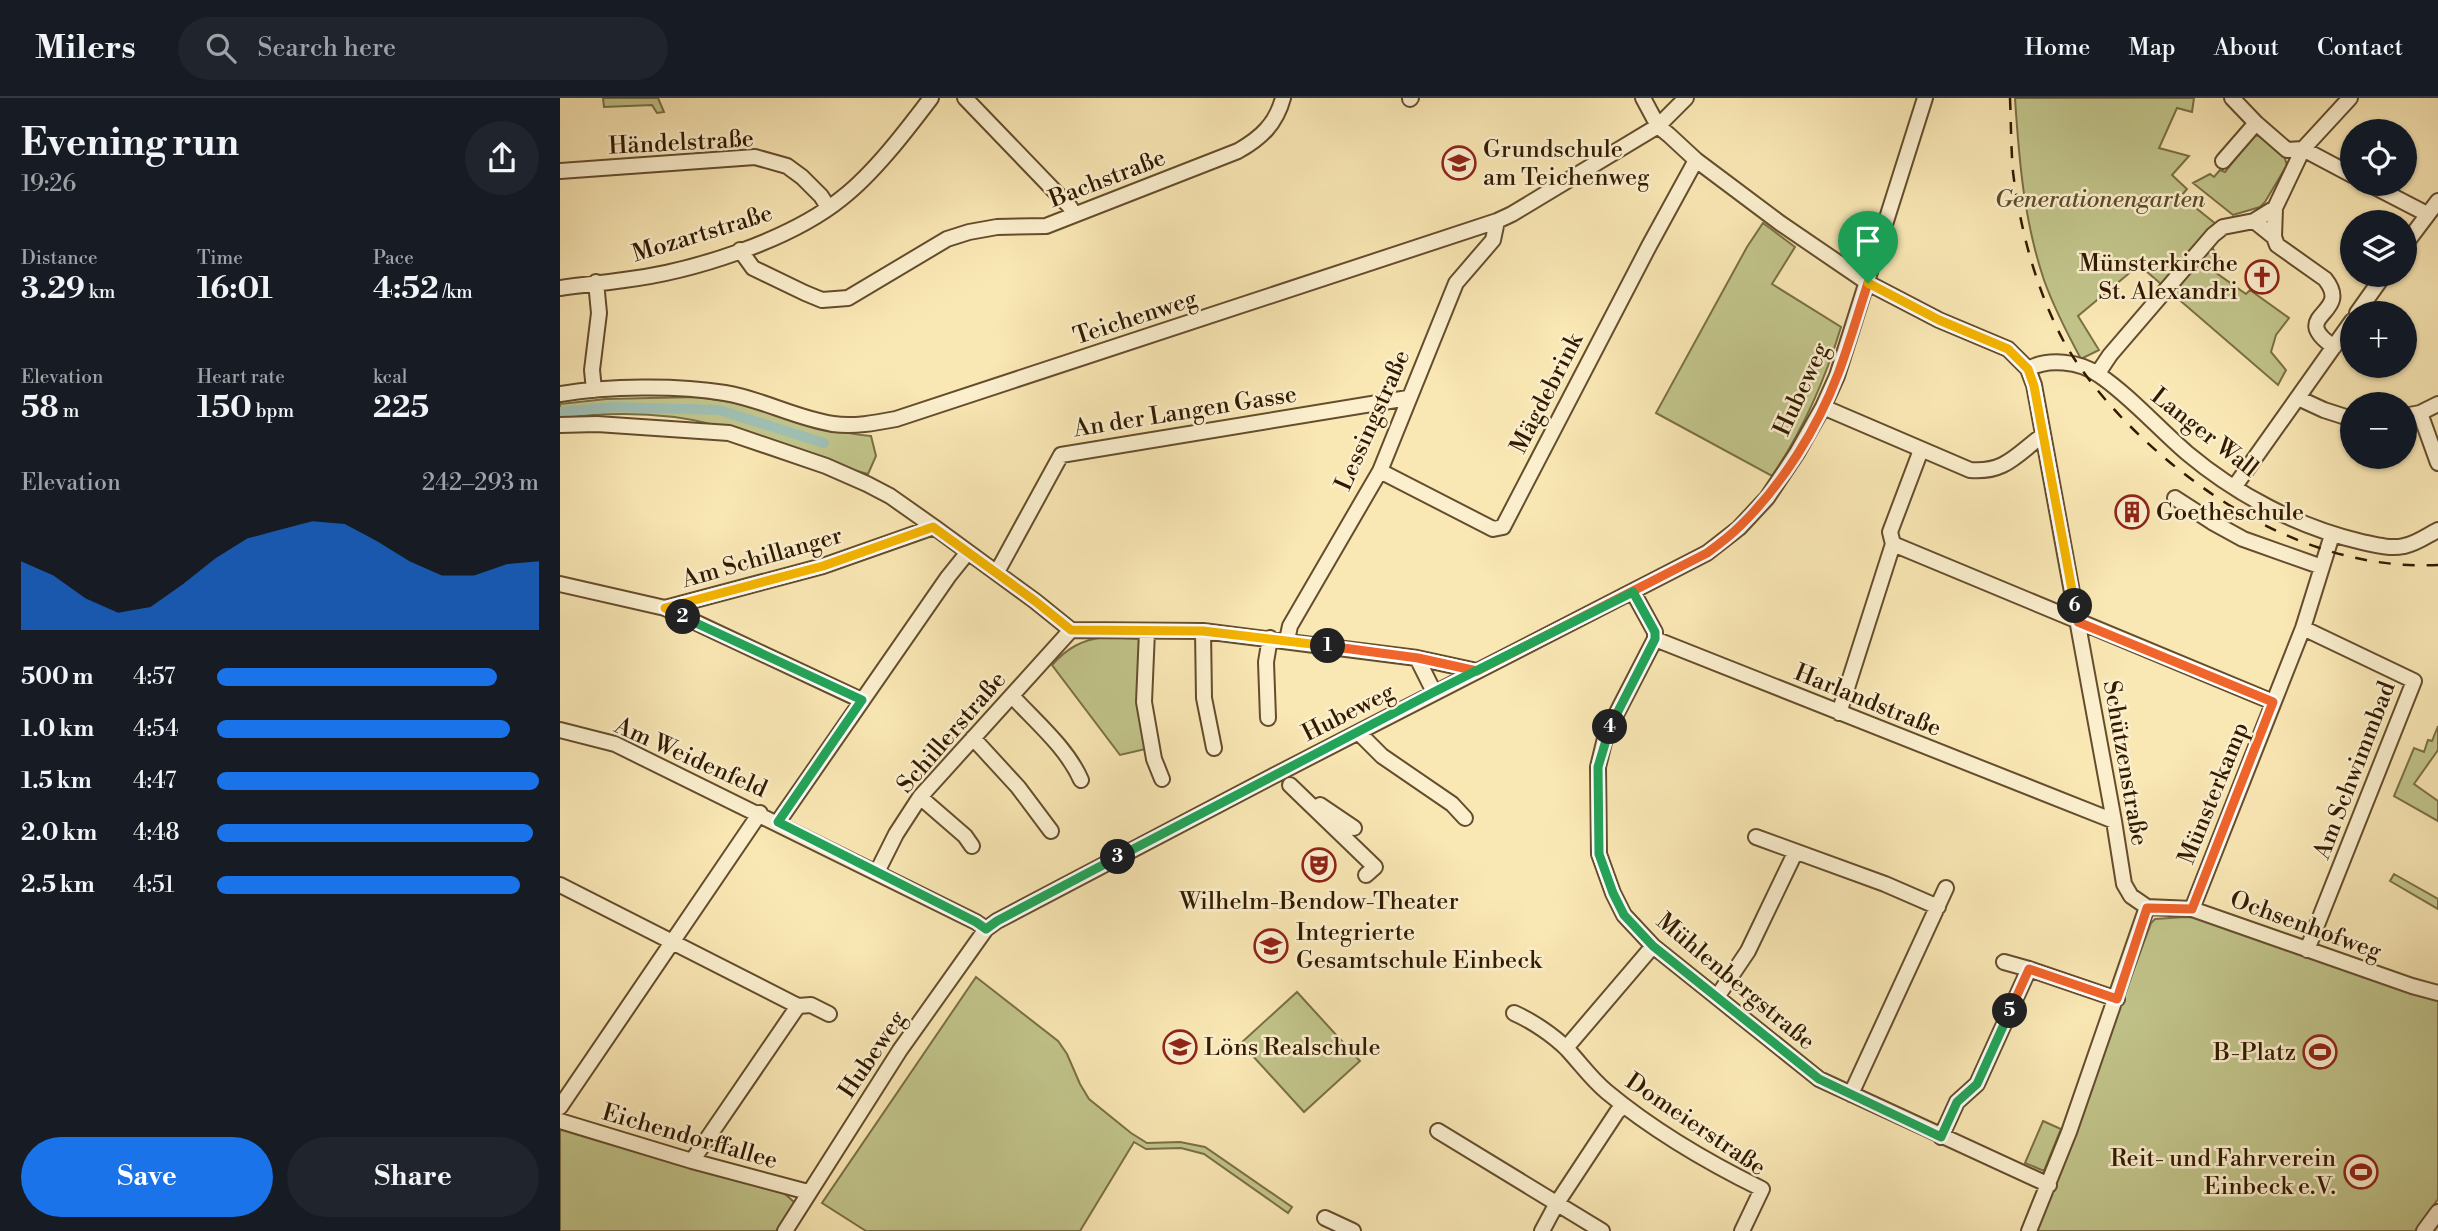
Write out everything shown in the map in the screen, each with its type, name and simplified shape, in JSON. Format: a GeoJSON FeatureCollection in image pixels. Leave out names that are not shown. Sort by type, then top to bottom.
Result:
{"type":"FeatureCollection","features":[{"type":"Feature","properties":{"kind":"street","name":"Mozartstraße"},"geometry":{"type":"LineString","coordinates":[[560,288],[624,281],[683,268],[740,250],[810,220],[843,198],[898,141],[930,98]]}},
{"type":"Feature","properties":{"kind":"street"},"geometry":{"type":"LineString","coordinates":[[965,98],[1070,207],[1074,215]]}},
{"type":"Feature","properties":{"kind":"street","name":"Bachstraße"},"geometry":{"type":"LineString","coordinates":[[740,250],[753,268],[822,300],[848,298],[947,239],[997,226],[1046,226],[1238,151],[1258,140],[1273,123],[1283,98]]}},
{"type":"Feature","properties":{"kind":"street"},"geometry":{"type":"LineString","coordinates":[[1643,98],[1658,126],[1696,160],[1780,223],[1868,283],[1939,320],[2008,349],[2028,369]]}},
{"type":"Feature","properties":{"kind":"street","name":"Teichenweg"},"geometry":{"type":"LineString","coordinates":[[560,394],[594,390],[678,389],[725,393],[805,418],[835,424],[865,425],[896,419],[1497,221],[1658,126],[1686,98]]}},
{"type":"Feature","properties":{"kind":"street","name":"Hubeweg"},"geometry":{"type":"LineString","coordinates":[[785,1231],[900,1050],[986,929],[1359,733],[1433,688],[1477,671],[1707,553],[1739,528],[1767,498],[1797,453],[1823,407],[1839,371],[1925,98]]}},
{"type":"Feature","properties":{"kind":"street"},"geometry":{"type":"LineString","coordinates":[[2232,98],[2287,149],[2303,149],[2340,169]]}},
{"type":"Feature","properties":{"kind":"street"},"geometry":{"type":"LineString","coordinates":[[2334,347],[2318,337],[2315,330],[2316,324],[2331,303],[2331,286],[2277,245],[2274,237],[2276,208],[2303,149],[2350,98]]}},
{"type":"Feature","properties":{"kind":"street"},"geometry":{"type":"LineString","coordinates":[[2223,161],[2256,123]]}},
{"type":"Feature","properties":{"kind":"street","name":"Händelstraße"},"geometry":{"type":"LineString","coordinates":[[560,171],[755,157],[787,166],[821,196],[828,207]]}},
{"type":"Feature","properties":{"kind":"street","name":"Mägdebrink"},"geometry":{"type":"LineString","coordinates":[[1380,471],[1493,529],[1503,527],[1648,246],[1696,160]]}},
{"type":"Feature","properties":{"kind":"street"},"geometry":{"type":"LineString","coordinates":[[2392,196],[2427,214]]}},
{"type":"Feature","properties":{"kind":"street"},"geometry":{"type":"LineString","coordinates":[[2417,228],[2438,201]]}},
{"type":"Feature","properties":{"kind":"street"},"geometry":{"type":"LineString","coordinates":[[2098,373],[2110,355],[2213,235],[2223,227],[2255,221],[2276,208]]}},
{"type":"Feature","properties":{"kind":"street","name":"Lessingstraße"},"geometry":{"type":"LineString","coordinates":[[1287,640],[1290,626],[1380,471],[1456,283],[1493,240],[1497,221]]}},
{"type":"Feature","properties":{"kind":"street"},"geometry":{"type":"LineString","coordinates":[[2255,221],[2274,237]]}},
{"type":"Feature","properties":{"kind":"street"},"geometry":{"type":"LineString","coordinates":[[594,390],[592,370],[599,313],[596,282]]}},
{"type":"Feature","properties":{"kind":"street"},"geometry":{"type":"LineString","coordinates":[[2235,486],[2340,338]]}},
{"type":"Feature","properties":{"kind":"street","name":"Langer Wall"},"geometry":{"type":"LineString","coordinates":[[2028,369],[2039,363],[2052,361],[2098,373],[2189,455],[2272,510],[2332,535],[2385,548],[2406,546],[2438,530]]}},
{"type":"Feature","properties":{"kind":"street","name":"Schützenstraße"},"geometry":{"type":"LineString","coordinates":[[2028,369],[2078,622],[2124,884],[2131,896],[2152,908]]}},
{"type":"Feature","properties":{"kind":"street","name":"An der Langen Gasse"},"geometry":{"type":"LineString","coordinates":[[997,572],[1061,455],[1408,398]]}},
{"type":"Feature","properties":{"kind":"street"},"geometry":{"type":"LineString","coordinates":[[2298,398],[2340,415]]}},
{"type":"Feature","properties":{"kind":"street"},"geometry":{"type":"LineString","coordinates":[[2417,414],[2438,404]]}},
{"type":"Feature","properties":{"kind":"street"},"geometry":{"type":"LineString","coordinates":[[1823,407],[1970,470],[1989,471],[2001,467],[2043,435]]}},
{"type":"Feature","properties":{"kind":"street"},"geometry":{"type":"LineString","coordinates":[[2420,413],[2438,463]]}},
{"type":"Feature","properties":{"kind":"street"},"geometry":{"type":"LineString","coordinates":[[560,425],[597,424],[729,433],[826,466],[890,496],[997,572],[1071,630],[1203,631],[1418,658],[1477,671]]}},
{"type":"Feature","properties":{"kind":"street"},"geometry":{"type":"LineString","coordinates":[[1839,713],[1893,544],[1890,532],[1921,450]]}},
{"type":"Feature","properties":{"kind":"street"},"geometry":{"type":"LineString","coordinates":[[2175,498],[2244,539],[2322,567]]}},
{"type":"Feature","properties":{"kind":"street","name":"Am Schillanger"},"geometry":{"type":"LineString","coordinates":[[665,608],[823,566],[933,527]]}},
{"type":"Feature","properties":{"kind":"street","name":"Münsterkamp"},"geometry":{"type":"LineString","coordinates":[[2192,909],[2303,628],[2332,535]]}},
{"type":"Feature","properties":{"kind":"street"},"geometry":{"type":"LineString","coordinates":[[1893,544],[2273,702]]}},
{"type":"Feature","properties":{"kind":"street"},"geometry":{"type":"LineString","coordinates":[[778,822],[968,552]]}},
{"type":"Feature","properties":{"kind":"street"},"geometry":{"type":"LineString","coordinates":[[560,584],[665,608],[862,700]]}},
{"type":"Feature","properties":{"kind":"street"},"geometry":{"type":"LineString","coordinates":[[1633,592],[1655,632],[1655,639]]}},
{"type":"Feature","properties":{"kind":"street","name":"Am Schwimmbad"},"geometry":{"type":"LineString","coordinates":[[2303,628],[2414,681],[2307,950]]}},
{"type":"Feature","properties":{"kind":"street","name":"Schillerstraße"},"geometry":{"type":"LineString","coordinates":[[877,872],[896,834],[920,797],[1071,630]]}},
{"type":"Feature","properties":{"kind":"street"},"geometry":{"type":"LineString","coordinates":[[1147,631],[1144,702],[1154,759],[1161,779]]}},
{"type":"Feature","properties":{"kind":"street"},"geometry":{"type":"LineString","coordinates":[[1203,631],[1204,698],[1214,748]]}},
{"type":"Feature","properties":{"kind":"street"},"geometry":{"type":"LineString","coordinates":[[1269,718],[1266,662],[1270,638]]}},
{"type":"Feature","properties":{"kind":"street","name":"Harlandstraße"},"geometry":{"type":"LineString","coordinates":[[1655,639],[2114,821]]}},
{"type":"Feature","properties":{"kind":"street","name":"Mühlenbergstraße"},"geometry":{"type":"LineString","coordinates":[[1655,639],[1606,734],[1598,767],[1599,854],[1624,915],[1653,946],[1819,1079],[2049,1185]]}},
{"type":"Feature","properties":{"kind":"street"},"geometry":{"type":"LineString","coordinates":[[1418,658],[1433,688]]}},
{"type":"Feature","properties":{"kind":"street"},"geometry":{"type":"LineString","coordinates":[[1013,697],[1059,747],[1080,780]]}},
{"type":"Feature","properties":{"kind":"street","name":"Am Weidenfeld"},"geometry":{"type":"LineString","coordinates":[[560,730],[615,744],[760,813],[986,929]]}},
{"type":"Feature","properties":{"kind":"street"},"geometry":{"type":"LineString","coordinates":[[1359,733],[1382,756],[1452,804],[1465,818]]}},
{"type":"Feature","properties":{"kind":"street"},"geometry":{"type":"LineString","coordinates":[[973,738],[1018,787],[1052,831]]}},
{"type":"Feature","properties":{"kind":"street"},"geometry":{"type":"LineString","coordinates":[[1275,775],[1335,821],[1375,867],[1366,876]]}},
{"type":"Feature","properties":{"kind":"street"},"geometry":{"type":"LineString","coordinates":[[920,797],[965,836],[972,846]]}},
{"type":"Feature","properties":{"kind":"street"},"geometry":{"type":"LineString","coordinates":[[560,1107],[760,813]]}},
{"type":"Feature","properties":{"kind":"street"},"geometry":{"type":"LineString","coordinates":[[1335,821],[1354,828]]}},
{"type":"Feature","properties":{"kind":"street"},"geometry":{"type":"LineString","coordinates":[[1756,837],[1885,884],[1938,908]]}},
{"type":"Feature","properties":{"kind":"street"},"geometry":{"type":"LineString","coordinates":[[1717,997],[1759,931],[1795,853]]}},
{"type":"Feature","properties":{"kind":"street"},"geometry":{"type":"LineString","coordinates":[[560,885],[798,1006],[811,1005],[829,1014]]}},
{"type":"Feature","properties":{"kind":"street"},"geometry":{"type":"LineString","coordinates":[[1851,1094],[1946,888]]}},
{"type":"Feature","properties":{"kind":"street"},"geometry":{"type":"LineString","coordinates":[[2029,1231],[2049,1185],[2152,908]]}},
{"type":"Feature","properties":{"kind":"street","name":"Ochsenhofweg"},"geometry":{"type":"LineString","coordinates":[[2152,908],[2192,909],[2438,993]]}},
{"type":"Feature","properties":{"kind":"street"},"geometry":{"type":"LineString","coordinates":[[1566,1048],[1653,946]]}},
{"type":"Feature","properties":{"kind":"street"},"geometry":{"type":"LineString","coordinates":[[2004,962],[2117,999]]}},
{"type":"Feature","properties":{"kind":"street"},"geometry":{"type":"LineString","coordinates":[[1941,1137],[1957,1102],[1977,1084],[2029,969]]}},
{"type":"Feature","properties":{"kind":"street"},"geometry":{"type":"LineString","coordinates":[[692,1161],[798,1006]]}},
{"type":"Feature","properties":{"kind":"street","name":"Domeierstraße"},"geometry":{"type":"LineString","coordinates":[[1514,1013],[1527,1019],[1566,1048],[1590,1077],[1624,1106],[1708,1161],[1762,1189],[1742,1231]]}},
{"type":"Feature","properties":{"kind":"street"},"geometry":{"type":"LineString","coordinates":[[1542,1231],[1557,1203],[1617,1112],[1624,1106]]}},
{"type":"Feature","properties":{"kind":"street","name":"Eichendorffallee"},"geometry":{"type":"LineString","coordinates":[[560,1121],[692,1161],[808,1192]]}},
{"type":"Feature","properties":{"kind":"street"},"geometry":{"type":"LineString","coordinates":[[1438,1131],[1602,1231]]}},
{"type":"Feature","properties":{"kind":"street"},"geometry":{"type":"LineString","coordinates":[[2424,1231],[2438,1212]]}},
{"type":"Feature","properties":{"kind":"street"},"geometry":{"type":"LineString","coordinates":[[1325,1218],[1353,1231]]}},
{"type":"Feature","properties":{"kind":"green space"},"geometry":{"type":"Polygon","coordinates":[[[603,98],[658,98],[664,112],[657,113],[652,105],[604,107],[603,98]]]}},
{"type":"Feature","properties":{"kind":"green space","name":"Generationengarten"},"geometry":{"type":"Polygon","coordinates":[[[2015,98],[2194,98],[2192,112],[2177,108],[2159,148],[2189,156],[2172,175],[2187,189],[2181,196],[2216,224],[2201,240],[2213,245],[2219,258],[2213,266],[2215,272],[2246,294],[2250,290],[2289,318],[2276,335],[2271,352],[2286,370],[2278,385],[2139,265],[2078,316],[2099,350],[2081,359],[2052,300],[2037,258],[2024,190],[2015,98]]]}},
{"type":"Feature","properties":{"kind":"green space"},"geometry":{"type":"Polygon","coordinates":[[[2254,135],[2284,156],[2287,165],[2260,207],[2233,215],[2193,183],[2210,174],[2214,177],[2220,170],[2225,172],[2239,154],[2238,149],[2254,135]]]}},
{"type":"Feature","properties":{"kind":"green space"},"geometry":{"type":"Polygon","coordinates":[[[1763,223],[1795,247],[1772,284],[1841,327],[1812,404],[1772,476],[1656,413],[1747,247],[1763,223]]]}},
{"type":"Feature","properties":{"kind":"green space"},"geometry":{"type":"Polygon","coordinates":[[[696,397],[734,403],[821,427],[871,436],[876,456],[868,474],[734,430],[696,421],[638,414],[560,418],[560,404],[606,399],[696,397]]]}},
{"type":"Feature","properties":{"kind":"green space"},"geometry":{"type":"Polygon","coordinates":[[[1104,637],[1141,639],[1150,748],[1120,755],[1052,665],[1075,646],[1104,637]]]}},
{"type":"Feature","properties":{"kind":"green space"},"geometry":{"type":"Polygon","coordinates":[[[2438,726],[2438,750],[2414,784],[2438,801],[2438,821],[2394,796],[2414,748],[2424,752],[2428,740],[2432,741],[2438,726]]]}},
{"type":"Feature","properties":{"kind":"green space"},"geometry":{"type":"Polygon","coordinates":[[[2394,874],[2438,899],[2438,909],[2390,881],[2394,874]]]}},
{"type":"Feature","properties":{"kind":"green space"},"geometry":{"type":"Polygon","coordinates":[[[2200,918],[2411,993],[2438,999],[2438,1199],[2415,1231],[2037,1231],[2151,923],[2155,919],[2200,918]]]}},
{"type":"Feature","properties":{"kind":"green space"},"geometry":{"type":"Polygon","coordinates":[[[976,977],[1058,1041],[1089,1099],[1131,1133],[1147,1143],[1180,1142],[1205,1147],[1292,1207],[1288,1213],[1204,1154],[1181,1148],[1146,1149],[1134,1142],[1080,1231],[866,1231],[822,1203],[976,977]]]}},
{"type":"Feature","properties":{"kind":"green space"},"geometry":{"type":"Polygon","coordinates":[[[1297,992],[1360,1061],[1304,1112],[1241,1043],[1297,992]]]}},
{"type":"Feature","properties":{"kind":"green space"},"geometry":{"type":"Polygon","coordinates":[[[2043,1121],[2061,1129],[2044,1171],[2025,1163],[2043,1121]]]}},
{"type":"Feature","properties":{"kind":"green space"},"geometry":{"type":"Polygon","coordinates":[[[560,1125],[784,1193],[795,1203],[778,1231],[560,1231],[560,1125]]]}},
{"type":"Feature","properties":{"kind":"waterway"},"geometry":{"type":"LineString","coordinates":[[560,412],[613,407],[719,410],[824,443]]}},
{"type":"Feature","properties":{"kind":"railway"},"geometry":{"type":"LineString","coordinates":[[2010,98],[2012,163],[2016,193],[2037,279],[2069,351],[2115,411],[2190,479],[2266,526],[2307,544],[2350,557],[2393,564],[2438,565]]}},
{"type":"Feature","properties":{"kind":"place","name":"Grundschule am Teichenweg"},"geometry":{"type":"Point","coordinates":[1459,163]}},
{"type":"Feature","properties":{"kind":"place","name":"Münsterkirche St. Alexandri"},"geometry":{"type":"Point","coordinates":[2262,277]}},
{"type":"Feature","properties":{"kind":"place","name":"Goetheschule"},"geometry":{"type":"Point","coordinates":[2132,512]}},
{"type":"Feature","properties":{"kind":"place","name":"Wilhelm-Bendow-Theater"},"geometry":{"type":"Point","coordinates":[1319,865]}},
{"type":"Feature","properties":{"kind":"place","name":"Integrierte Gesamtschule Einbeck"},"geometry":{"type":"Point","coordinates":[1271,946]}},
{"type":"Feature","properties":{"kind":"place","name":"Löns Realschule"},"geometry":{"type":"Point","coordinates":[1180,1047]}},
{"type":"Feature","properties":{"kind":"place","name":"B-Platz"},"geometry":{"type":"Point","coordinates":[2320,1052]}},
{"type":"Feature","properties":{"kind":"place","name":"Reit- und Fahrverein Einbeck e.V."},"geometry":{"type":"Point","coordinates":[2361,1172]}},
{"type":"Feature","properties":{"kind":"route"},"geometry":{"type":"LineString","coordinates":[[1868,283],[1839,371],[1823,407],[1767,498],[1739,528],[1707,553],[1633,592],[1477,671],[1418,658],[1203,631],[1071,630],[933,527],[823,566],[762,580],[665,608],[862,700],[778,822],[986,929],[1434,692],[1633,592],[1655,632],[1655,639],[1606,734],[1598,767],[1599,854],[1624,915],[1653,946],[1819,1079],[1941,1137],[1957,1102],[1977,1084],[2029,969],[2117,999],[2147,908],[2192,909],[2273,702],[2078,622],[2034,386],[2028,369],[2008,349],[1939,320],[1868,283]]}}]}
